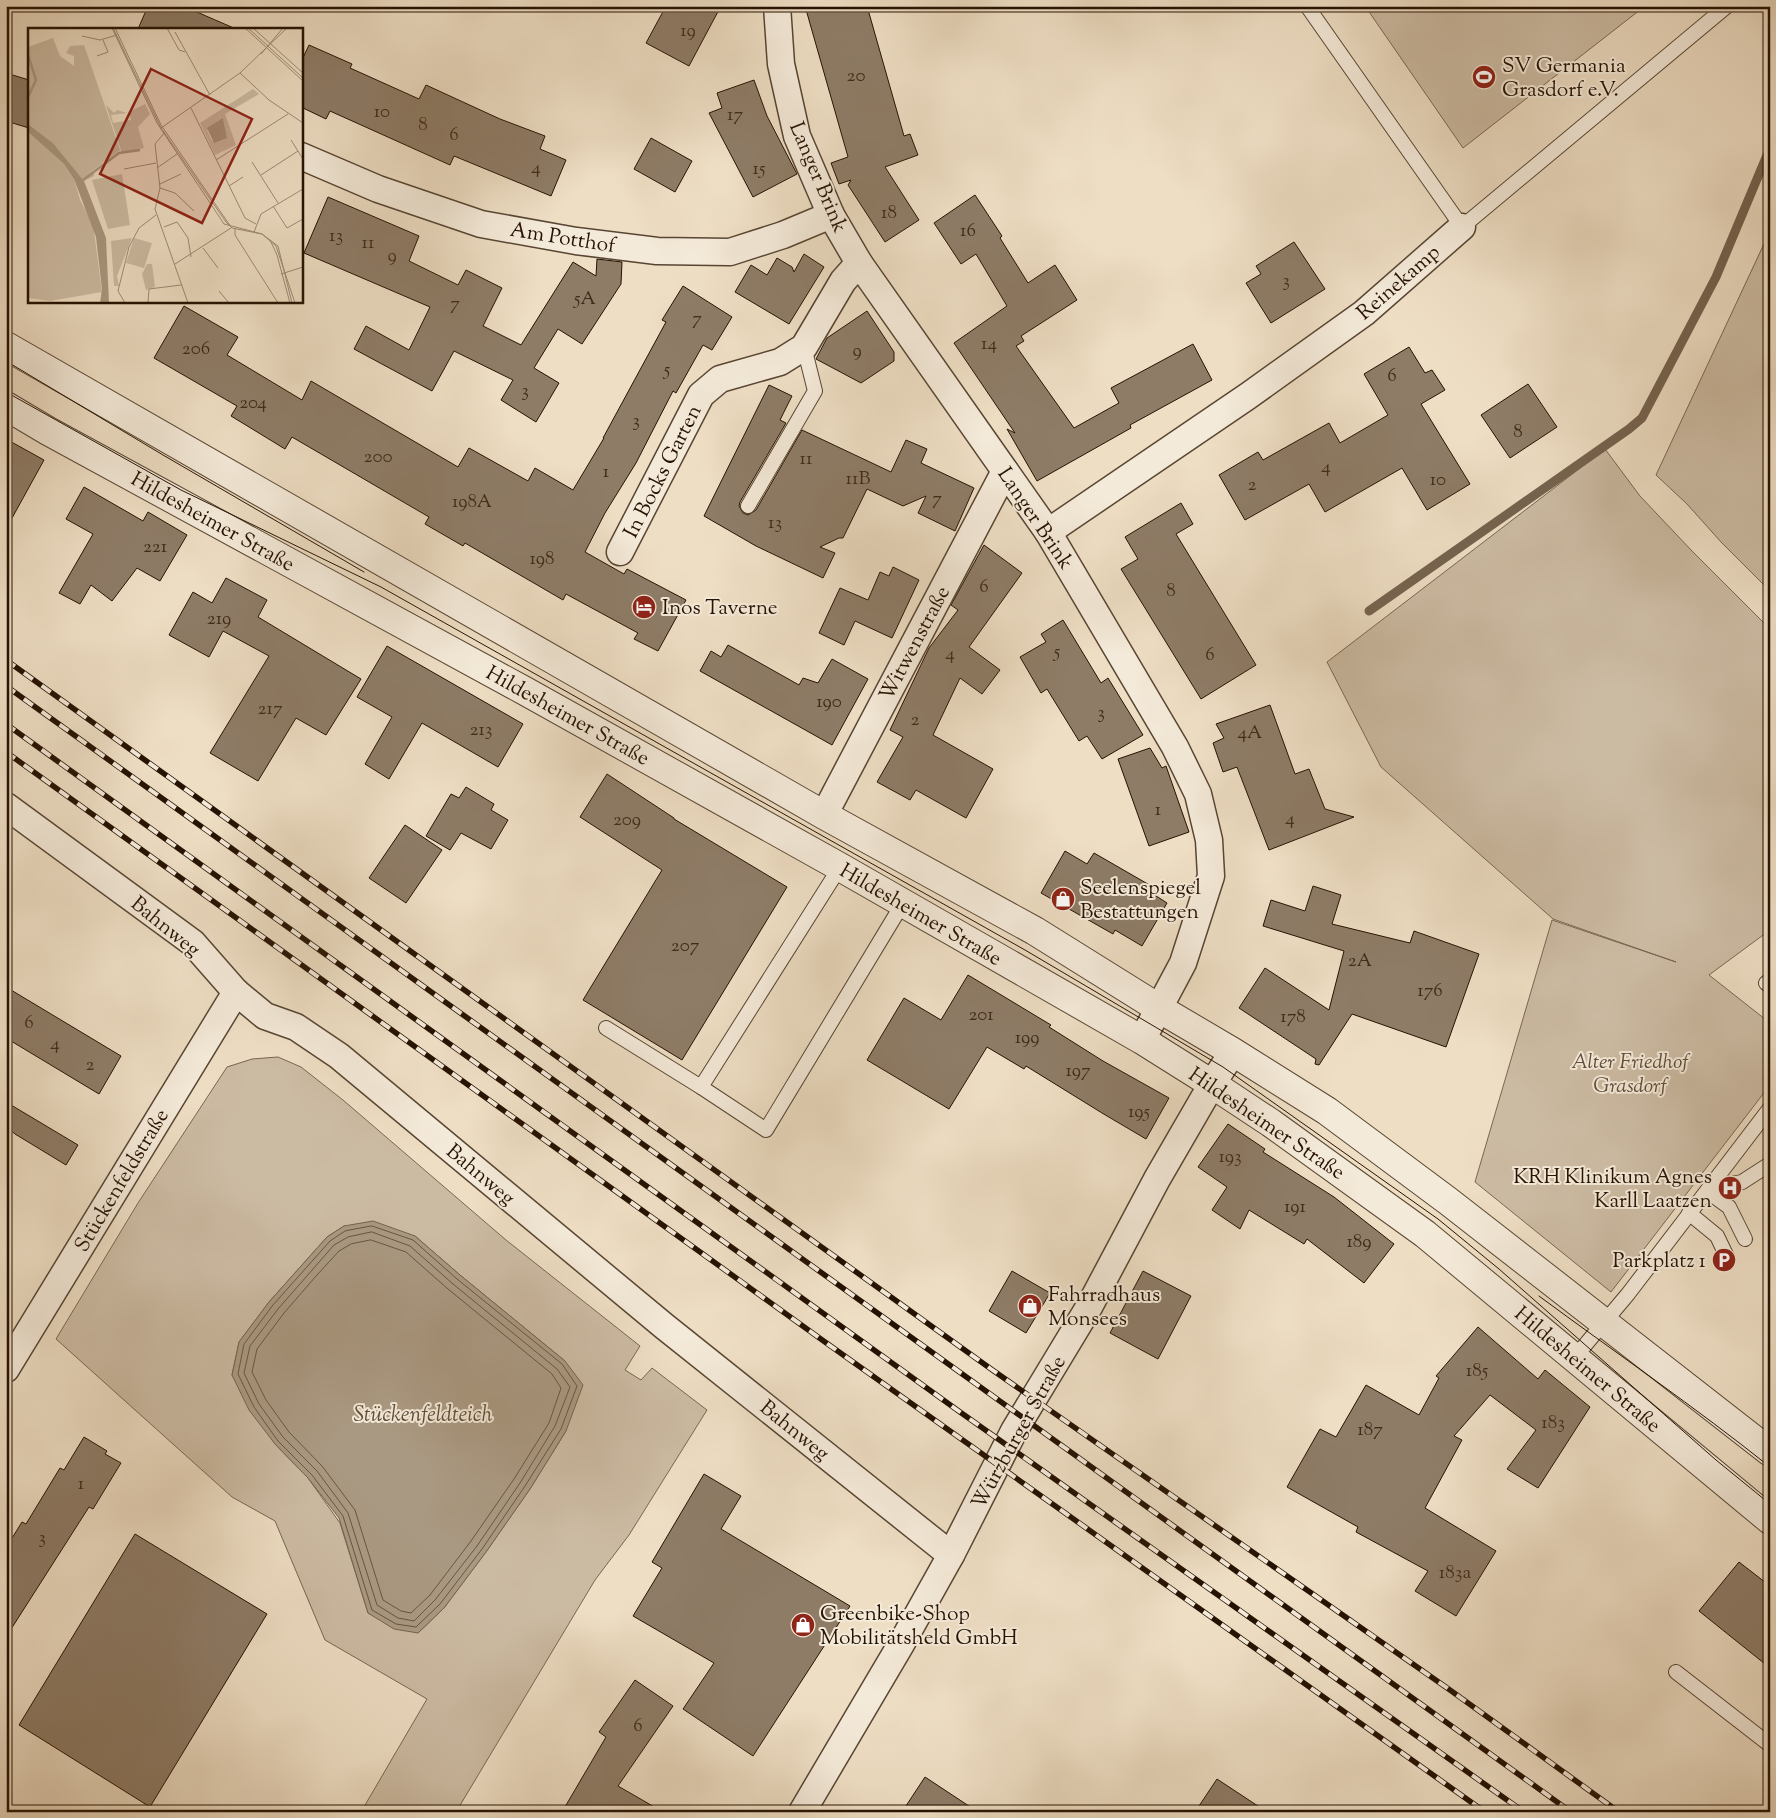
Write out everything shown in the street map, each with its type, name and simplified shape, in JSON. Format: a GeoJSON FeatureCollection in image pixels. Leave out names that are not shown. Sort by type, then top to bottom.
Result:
{"type":"FeatureCollection","features":[{"type":"Feature","properties":{"kind":"street","name":"Langer Brink"},"geometry":{"type":"LineString","coordinates":[[777,6],[782,64],[798,136],[831,215],[859,263],[1048,532],[1175,747],[1198,794],[1209,840],[1210,876],[1183,963],[1142,1040]]}},
{"type":"Feature","properties":{"kind":"street","name":"Am Potthof"},"geometry":{"type":"LineString","coordinates":[[302,156],[378,189],[481,224],[576,241],[657,251],[730,252],[783,235],[831,215]]}},
{"type":"Feature","properties":{"kind":"street","name":"Reinekamp"},"geometry":{"type":"LineString","coordinates":[[1048,532],[1248,396],[1364,313],[1462,227]]}},
{"type":"Feature","properties":{"kind":"street","name":"In Bocks Garten"},"geometry":{"type":"LineString","coordinates":[[620,552],[701,395],[720,379],[780,362],[804,347],[843,281],[859,263]]}},
{"type":"Feature","properties":{"kind":"street","name":"Hildesheimer Straße"},"geometry":{"type":"LineString","coordinates":[[6,346],[824,815],[1035,931],[1233,1052],[1327,1111],[1448,1201],[1770,1452]]}},
{"type":"Feature","properties":{"kind":"street","name":"Hildesheimer Straße"},"geometry":{"type":"LineString","coordinates":[[6,406],[48,431],[533,696],[840,867],[1142,1040],[1212,1084],[1270,1123],[1425,1234],[1575,1357],[1696,1461],[1770,1520]]}},
{"type":"Feature","properties":{"kind":"street","name":"Witwenstraße"},"geometry":{"type":"LineString","coordinates":[[824,815],[1005,471]]}},
{"type":"Feature","properties":{"kind":"street","name":"Bahnweg"},"geometry":{"type":"LineString","coordinates":[[6,806],[193,943],[236,992],[265,1016],[296,1027],[339,1056],[664,1326],[951,1555]]}},
{"type":"Feature","properties":{"kind":"street","name":"Stückenfeldstraße"},"geometry":{"type":"LineString","coordinates":[[6,1369],[236,992]]}},
{"type":"Feature","properties":{"kind":"street","name":"Würzburger Straße"},"geometry":{"type":"LineString","coordinates":[[802,1812],[900,1646],[951,1555],[1014,1430],[1089,1307],[1157,1179],[1212,1084],[1233,1052]]}},
{"type":"Feature","properties":{"kind":"lane"},"geometry":{"type":"LineString","coordinates":[[1307,6],[1462,227]]}},
{"type":"Feature","properties":{"kind":"lane","name":"Reinekamp"},"geometry":{"type":"LineString","coordinates":[[1462,227],[1727,6]]}},
{"type":"Feature","properties":{"kind":"lane"},"geometry":{"type":"LineString","coordinates":[[748,506],[816,391],[804,347]]}},
{"type":"Feature","properties":{"kind":"lane"},"geometry":{"type":"LineString","coordinates":[[701,1087],[840,867]]}},
{"type":"Feature","properties":{"kind":"lane"},"geometry":{"type":"LineString","coordinates":[[606,1028],[766,1130],[903,903]]}},
{"type":"Feature","properties":{"kind":"lane"},"geometry":{"type":"LineString","coordinates":[[1770,980],[1766,983],[1770,986]]}},
{"type":"Feature","properties":{"kind":"lane"},"geometry":{"type":"LineString","coordinates":[[1575,1357],[1604,1324],[1770,1108]]}},
{"type":"Feature","properties":{"kind":"lane"},"geometry":{"type":"LineString","coordinates":[[1708,1189],[1742,1182],[1770,1164]]}},
{"type":"Feature","properties":{"kind":"lane"},"geometry":{"type":"LineString","coordinates":[[1708,1189],[1729,1207],[1745,1239]]}},
{"type":"Feature","properties":{"kind":"lane"},"geometry":{"type":"LineString","coordinates":[[1689,1213],[1717,1236],[1728,1258]]}},
{"type":"Feature","properties":{"kind":"lane"},"geometry":{"type":"LineString","coordinates":[[1676,1672],[1770,1745]]}},
{"type":"Feature","properties":{"kind":"green space","name":"SV Germania Grasdorf e.V."},"geometry":{"type":"Polygon","coordinates":[[[1365,6],[1645,6],[1463,148],[1365,6]]]}},
{"type":"Feature","properties":{"kind":"green space"},"geometry":{"type":"Polygon","coordinates":[[[1770,231],[1770,591],[1721,542],[1687,504],[1656,475],[1770,231]]]}},
{"type":"Feature","properties":{"kind":"green space","name":"Alter Friedhof Grasdorf"},"geometry":{"type":"Polygon","coordinates":[[[1605,449],[1640,496],[1770,629],[1770,930],[1709,975],[1770,1023],[1770,1085],[1611,1292],[1475,1182],[1552,920],[1676,962],[1553,919],[1381,767],[1327,662],[1605,449]]]}},
{"type":"Feature","properties":{"kind":"green space"},"geometry":{"type":"Polygon","coordinates":[[[278,1057],[301,1067],[343,1100],[506,1240],[640,1346],[625,1370],[641,1380],[652,1368],[707,1410],[629,1535],[595,1580],[456,1812],[361,1812],[427,1699],[325,1640],[275,1521],[232,1497],[56,1339],[138,1203],[227,1067],[252,1059],[278,1057]],[[344,1226],[327,1237],[269,1302],[239,1342],[232,1375],[275,1444],[308,1478],[340,1523],[368,1613],[418,1633],[444,1608],[486,1552],[530,1489],[566,1431],[565,1361],[415,1236],[344,1226]]]}},
{"type":"Feature","properties":{"kind":"water","name":"Stückenfeldteich"},"geometry":{"type":"Polygon","coordinates":[[[373,1221],[415,1236],[565,1361],[583,1385],[566,1431],[530,1489],[444,1608],[418,1633],[394,1629],[368,1613],[339,1518],[308,1478],[275,1444],[249,1410],[232,1375],[239,1342],[269,1302],[327,1237],[344,1226],[373,1221]]]}},
{"type":"Feature","properties":{"kind":"building"},"geometry":{"type":"Polygon","coordinates":[[[148,6],[183,6],[234,28],[138,28],[148,6]]]}},
{"type":"Feature","properties":{"kind":"building"},"geometry":{"type":"Polygon","coordinates":[[[666,6],[721,6],[689,66],[646,43],[666,6]]]}},
{"type":"Feature","properties":{"kind":"building"},"geometry":{"type":"Polygon","coordinates":[[[805,6],[867,6],[904,136],[910,134],[918,155],[885,167],[919,220],[885,242],[848,185],[851,180],[839,184],[831,163],[848,157],[805,6]]]}},
{"type":"Feature","properties":{"kind":"building"},"geometry":{"type":"Polygon","coordinates":[[[309,45],[352,64],[350,68],[419,99],[426,85],[500,119],[545,136],[540,149],[566,160],[551,196],[454,156],[450,165],[330,111],[326,119],[302,107],[302,60],[309,45]]]}},
{"type":"Feature","properties":{"kind":"building"},"geometry":{"type":"Polygon","coordinates":[[[6,73],[28,80],[28,128],[6,121],[6,73]]]}},
{"type":"Feature","properties":{"kind":"building"},"geometry":{"type":"Polygon","coordinates":[[[754,80],[767,116],[797,174],[753,197],[709,113],[722,108],[717,93],[754,80]]]}},
{"type":"Feature","properties":{"kind":"building"},"geometry":{"type":"Polygon","coordinates":[[[651,138],[692,161],[675,192],[634,169],[651,138]]]}},
{"type":"Feature","properties":{"kind":"building"},"geometry":{"type":"Polygon","coordinates":[[[975,195],[1002,236],[1000,238],[1028,283],[1055,265],[1077,300],[1021,336],[1024,341],[1016,346],[1074,428],[1119,403],[1111,388],[1193,344],[1212,380],[1130,425],[1131,428],[1037,481],[1007,429],[1015,433],[954,343],[1007,306],[976,254],[961,264],[934,223],[975,195]]]}},
{"type":"Feature","properties":{"kind":"building"},"geometry":{"type":"Polygon","coordinates":[[[328,197],[419,236],[409,261],[458,285],[466,270],[502,288],[483,326],[521,345],[573,262],[596,276],[597,259],[622,262],[621,284],[582,344],[558,329],[534,368],[559,383],[536,422],[501,400],[513,380],[454,351],[432,391],[354,349],[366,326],[409,350],[430,307],[304,253],[328,197]]]}},
{"type":"Feature","properties":{"kind":"building"},"geometry":{"type":"Polygon","coordinates":[[[1294,242],[1325,289],[1271,323],[1246,283],[1261,274],[1256,266],[1294,242]]]}},
{"type":"Feature","properties":{"kind":"building"},"geometry":{"type":"Polygon","coordinates":[[[804,254],[824,267],[789,324],[735,292],[751,265],[767,275],[777,258],[792,267],[794,272],[804,254]]]}},
{"type":"Feature","properties":{"kind":"building"},"geometry":{"type":"Polygon","coordinates":[[[683,286],[732,317],[712,350],[703,345],[676,393],[673,391],[636,463],[605,513],[585,552],[624,574],[627,569],[686,600],[658,651],[634,639],[638,633],[566,594],[563,600],[465,543],[463,546],[425,524],[429,517],[292,437],[285,449],[231,416],[237,406],[154,358],[184,306],[238,337],[227,355],[302,400],[311,381],[458,467],[469,448],[528,481],[535,468],[573,490],[604,438],[666,322],[662,320],[683,286]]]}},
{"type":"Feature","properties":{"kind":"building"},"geometry":{"type":"Polygon","coordinates":[[[867,311],[894,352],[894,361],[861,383],[816,359],[827,338],[867,311]]]}},
{"type":"Feature","properties":{"kind":"building"},"geometry":{"type":"Polygon","coordinates":[[[1409,347],[1425,373],[1432,370],[1445,390],[1421,404],[1470,484],[1427,510],[1402,468],[1325,512],[1309,484],[1245,520],[1219,475],[1258,452],[1263,460],[1329,423],[1340,443],[1388,415],[1364,374],[1409,347]]]}},
{"type":"Feature","properties":{"kind":"building"},"geometry":{"type":"Polygon","coordinates":[[[1528,384],[1557,427],[1510,458],[1481,415],[1528,384]]]}},
{"type":"Feature","properties":{"kind":"building"},"geometry":{"type":"Polygon","coordinates":[[[769,385],[792,396],[780,420],[786,423],[740,502],[739,506],[743,513],[748,515],[756,510],[802,430],[891,472],[906,440],[927,449],[921,463],[974,488],[955,531],[918,513],[926,496],[903,506],[867,489],[843,538],[820,547],[835,553],[823,578],[756,546],[704,516],[769,385]]]}},
{"type":"Feature","properties":{"kind":"building"},"geometry":{"type":"Polygon","coordinates":[[[6,439],[44,460],[6,529],[6,439]]]}},
{"type":"Feature","properties":{"kind":"building"},"geometry":{"type":"Polygon","coordinates":[[[84,487],[143,521],[148,512],[187,535],[160,581],[137,568],[112,601],[91,585],[80,604],[59,593],[93,534],[66,519],[84,487]]]}},
{"type":"Feature","properties":{"kind":"building"},"geometry":{"type":"Polygon","coordinates":[[[1181,503],[1193,524],[1176,534],[1256,665],[1201,699],[1121,569],[1138,559],[1125,537],[1181,503]]]}},
{"type":"Feature","properties":{"kind":"building"},"geometry":{"type":"Polygon","coordinates":[[[984,545],[1022,573],[969,647],[1000,670],[982,694],[960,678],[933,735],[993,769],[966,818],[916,790],[910,800],[877,782],[903,737],[890,730],[929,648],[958,610],[951,605],[984,545]]]}},
{"type":"Feature","properties":{"kind":"building"},"geometry":{"type":"Polygon","coordinates":[[[893,567],[919,580],[892,638],[855,621],[844,645],[819,633],[840,588],[868,600],[880,572],[889,576],[893,567]]]}},
{"type":"Feature","properties":{"kind":"building"},"geometry":{"type":"Polygon","coordinates":[[[226,578],[267,600],[258,617],[361,679],[326,735],[296,718],[258,781],[210,753],[269,656],[223,631],[209,657],[169,635],[193,592],[212,603],[226,578]]]}},
{"type":"Feature","properties":{"kind":"building"},"geometry":{"type":"Polygon","coordinates":[[[1063,620],[1101,683],[1108,678],[1143,735],[1102,759],[1087,736],[1079,741],[1047,689],[1041,693],[1020,657],[1046,642],[1041,634],[1063,620]]]}},
{"type":"Feature","properties":{"kind":"building"},"geometry":{"type":"Polygon","coordinates":[[[728,645],[799,685],[803,678],[818,683],[832,659],[868,679],[832,745],[700,671],[711,651],[721,657],[728,645]]]}},
{"type":"Feature","properties":{"kind":"building"},"geometry":{"type":"Polygon","coordinates":[[[387,646],[523,724],[498,767],[422,723],[389,779],[365,764],[392,717],[357,697],[387,646]]]}},
{"type":"Feature","properties":{"kind":"building"},"geometry":{"type":"Polygon","coordinates":[[[1270,705],[1295,774],[1309,769],[1325,809],[1354,817],[1269,850],[1237,767],[1223,772],[1213,743],[1224,738],[1216,724],[1270,705]]]}},
{"type":"Feature","properties":{"kind":"building"},"geometry":{"type":"Polygon","coordinates":[[[1150,748],[1162,768],[1166,766],[1189,832],[1149,846],[1118,759],[1150,748]]]}},
{"type":"Feature","properties":{"kind":"building"},"geometry":{"type":"Polygon","coordinates":[[[607,774],[674,819],[787,887],[682,1060],[583,1000],[662,870],[580,817],[607,774]]]}},
{"type":"Feature","properties":{"kind":"building"},"geometry":{"type":"Polygon","coordinates":[[[466,787],[494,804],[491,810],[508,820],[491,849],[461,833],[450,850],[426,836],[451,794],[459,798],[466,787]]]}},
{"type":"Feature","properties":{"kind":"building"},"geometry":{"type":"Polygon","coordinates":[[[405,825],[442,850],[406,903],[369,878],[405,825]]]}},
{"type":"Feature","properties":{"kind":"building"},"geometry":{"type":"Polygon","coordinates":[[[1065,851],[1087,864],[1094,853],[1153,887],[1150,892],[1167,903],[1142,946],[1115,930],[1113,934],[1041,893],[1065,851]]]}},
{"type":"Feature","properties":{"kind":"building"},"geometry":{"type":"Polygon","coordinates":[[[1313,886],[1341,895],[1332,924],[1410,943],[1414,931],[1479,954],[1446,1047],[1352,1014],[1319,1065],[1315,1064],[1316,1059],[1239,1008],[1265,968],[1329,1010],[1344,951],[1263,926],[1271,900],[1305,911],[1313,886]]]}},
{"type":"Feature","properties":{"kind":"building"},"geometry":{"type":"Polygon","coordinates":[[[968,975],[1051,1025],[1049,1027],[1103,1061],[1169,1098],[1146,1139],[1026,1066],[1024,1069],[987,1047],[949,1109],[867,1060],[904,998],[941,1020],[968,975]]]}},
{"type":"Feature","properties":{"kind":"building"},"geometry":{"type":"Polygon","coordinates":[[[6,987],[121,1056],[99,1094],[6,1038],[6,987]]]}},
{"type":"Feature","properties":{"kind":"building"},"geometry":{"type":"Polygon","coordinates":[[[6,1102],[78,1145],[66,1165],[15,1134],[6,1126],[6,1102]]]}},
{"type":"Feature","properties":{"kind":"building"},"geometry":{"type":"Polygon","coordinates":[[[1228,1124],[1265,1149],[1263,1152],[1334,1197],[1394,1244],[1364,1283],[1307,1239],[1304,1244],[1249,1210],[1240,1229],[1212,1210],[1227,1187],[1198,1167],[1228,1124]]]}},
{"type":"Feature","properties":{"kind":"building"},"geometry":{"type":"Polygon","coordinates":[[[1012,1271],[1050,1293],[1026,1333],[989,1311],[1012,1271]]]}},
{"type":"Feature","properties":{"kind":"building"},"geometry":{"type":"Polygon","coordinates":[[[1143,1271],[1191,1296],[1158,1359],[1110,1333],[1143,1271]]]}},
{"type":"Feature","properties":{"kind":"building"},"geometry":{"type":"Polygon","coordinates":[[[1478,1327],[1538,1379],[1545,1370],[1590,1407],[1538,1488],[1507,1469],[1536,1430],[1490,1395],[1454,1436],[1462,1440],[1425,1508],[1496,1551],[1456,1616],[1415,1591],[1428,1571],[1356,1532],[1358,1527],[1287,1487],[1320,1429],[1336,1437],[1366,1385],[1419,1415],[1439,1378],[1436,1376],[1478,1327]]]}},
{"type":"Feature","properties":{"kind":"building"},"geometry":{"type":"Polygon","coordinates":[[[84,1437],[107,1451],[105,1454],[121,1463],[93,1509],[89,1507],[6,1637],[6,1548],[22,1522],[26,1524],[60,1468],[64,1470],[84,1437]]]}},
{"type":"Feature","properties":{"kind":"building"},"geometry":{"type":"Polygon","coordinates":[[[704,1474],[741,1496],[721,1529],[850,1606],[753,1756],[683,1709],[714,1663],[633,1616],[662,1568],[652,1562],[704,1474]]]}},
{"type":"Feature","properties":{"kind":"building"},"geometry":{"type":"Polygon","coordinates":[[[135,1534],[267,1614],[150,1807],[19,1725],[135,1534]]]}},
{"type":"Feature","properties":{"kind":"building"},"geometry":{"type":"Polygon","coordinates":[[[1739,1562],[1770,1586],[1770,1668],[1699,1611],[1739,1562]]]}},
{"type":"Feature","properties":{"kind":"building"},"geometry":{"type":"Polygon","coordinates":[[[635,1680],[673,1706],[618,1786],[663,1812],[562,1812],[606,1737],[599,1732],[635,1680]]]}},
{"type":"Feature","properties":{"kind":"building"},"geometry":{"type":"Polygon","coordinates":[[[925,1777],[978,1812],[902,1812],[925,1777]]]}},
{"type":"Feature","properties":{"kind":"building"},"geometry":{"type":"Polygon","coordinates":[[[1217,1779],[1267,1812],[1195,1812],[1217,1779]]]}},
{"type":"Feature","properties":{"kind":"waterway"},"geometry":{"type":"LineString","coordinates":[[1369,611],[1642,418],[1716,277],[1770,148]]}},
{"type":"Feature","properties":{"kind":"tram line"},"geometry":{"type":"LineString","coordinates":[[6,361],[364,572]]}},
{"type":"Feature","properties":{"kind":"tram line"},"geometry":{"type":"LineString","coordinates":[[6,392],[181,490],[381,587],[1025,950],[1223,1067],[1438,1219],[1499,1269],[1716,1460],[1770,1504]]}},
{"type":"Feature","properties":{"kind":"tram line"},"geometry":{"type":"LineString","coordinates":[[1539,1296],[1770,1467]]}},
{"type":"Feature","properties":{"kind":"railway"},"geometry":{"type":"LineString","coordinates":[[6,660],[991,1369],[1450,1690],[1619,1812]]}},
{"type":"Feature","properties":{"kind":"railway"},"geometry":{"type":"LineString","coordinates":[[6,686],[1571,1812]]}},
{"type":"Feature","properties":{"kind":"railway"},"geometry":{"type":"LineString","coordinates":[[6,724],[960,1412],[1524,1812]]}},
{"type":"Feature","properties":{"kind":"railway"},"geometry":{"type":"LineString","coordinates":[[6,752],[825,1342],[1485,1812]]}},
{"type":"Feature","properties":{"kind":"place","name":"SV Germania Grasdorf e.V."},"geometry":{"type":"Point","coordinates":[1484,77]}},
{"type":"Feature","properties":{"kind":"place","name":"Inos Taverne"},"geometry":{"type":"Point","coordinates":[644,607]}},
{"type":"Feature","properties":{"kind":"place","name":"Seelenspiegel Bestattungen"},"geometry":{"type":"Point","coordinates":[1063,899]}},
{"type":"Feature","properties":{"kind":"place","name":"KRH Klinikum Agnes Karll Laatzen"},"geometry":{"type":"Point","coordinates":[1730,1188]}},
{"type":"Feature","properties":{"kind":"place","name":"Parkplatz 1"},"geometry":{"type":"Point","coordinates":[1724,1260]}},
{"type":"Feature","properties":{"kind":"place","name":"Fahrradhaus Monsees"},"geometry":{"type":"Point","coordinates":[1030,1306]}},
{"type":"Feature","properties":{"kind":"place","name":"Greenbike-Shop Mobilitätsheld GmbH"},"geometry":{"type":"Point","coordinates":[803,1625]}}]}
